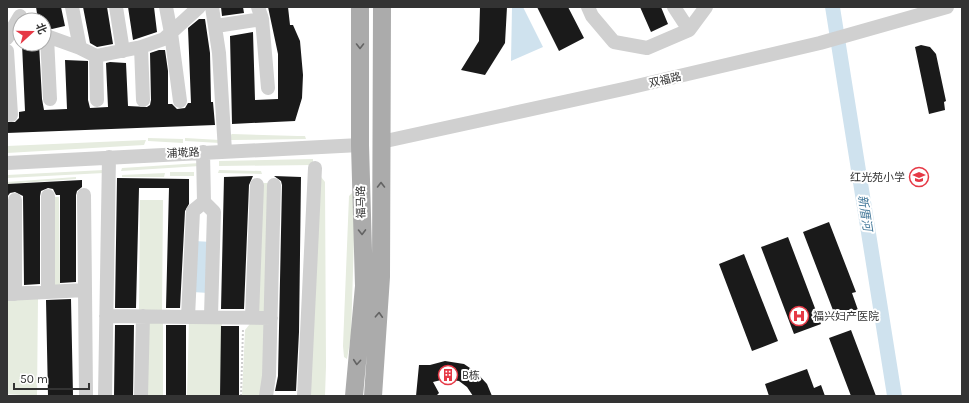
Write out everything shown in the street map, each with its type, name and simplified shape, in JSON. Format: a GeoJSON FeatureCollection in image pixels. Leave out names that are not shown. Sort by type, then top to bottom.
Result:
{"type":"FeatureCollection","features":[{"type":"Feature","properties":{"kind":"main road","name":"福马路"},"geometry":{"type":"LineString","coordinates":[[354,396],[364,286],[360,145],[360,7]]}},
{"type":"Feature","properties":{"kind":"main road","name":"福马路"},"geometry":{"type":"LineString","coordinates":[[373,396],[381,277],[382,7]]}},
{"type":"Feature","properties":{"kind":"street"},"geometry":{"type":"LineString","coordinates":[[72,7],[80,48]]}},
{"type":"Feature","properties":{"kind":"street"},"geometry":{"type":"LineString","coordinates":[[116,7],[123,51]]}},
{"type":"Feature","properties":{"kind":"street"},"geometry":{"type":"LineString","coordinates":[[166,7],[180,101]]}},
{"type":"Feature","properties":{"kind":"street"},"geometry":{"type":"LineString","coordinates":[[52,38],[80,48],[96,56],[123,51],[141,47],[164,39],[199,7]]}},
{"type":"Feature","properties":{"kind":"street"},"geometry":{"type":"LineString","coordinates":[[212,7],[216,26],[225,151]]}},
{"type":"Feature","properties":{"kind":"street"},"geometry":{"type":"LineString","coordinates":[[588,7],[592,16],[614,42],[647,48],[689,30],[706,7]]}},
{"type":"Feature","properties":{"kind":"street"},"geometry":{"type":"LineString","coordinates":[[674,7],[689,30]]}},
{"type":"Feature","properties":{"kind":"street","name":"双福路"},"geometry":{"type":"LineString","coordinates":[[381,142],[628,88],[820,43],[947,7]]}},
{"type":"Feature","properties":{"kind":"street"},"geometry":{"type":"LineString","coordinates":[[216,26],[260,13],[268,88]]}},
{"type":"Feature","properties":{"kind":"street"},"geometry":{"type":"LineString","coordinates":[[7,38],[12,28]]}},
{"type":"Feature","properties":{"kind":"street"},"geometry":{"type":"LineString","coordinates":[[141,47],[143,100]]}},
{"type":"Feature","properties":{"kind":"street"},"geometry":{"type":"LineString","coordinates":[[7,51],[11,115]]}},
{"type":"Feature","properties":{"kind":"street"},"geometry":{"type":"LineString","coordinates":[[47,52],[50,100]]}},
{"type":"Feature","properties":{"kind":"street"},"geometry":{"type":"LineString","coordinates":[[96,56],[97,100]]}},
{"type":"Feature","properties":{"kind":"street","name":"浦墘路"},"geometry":{"type":"LineString","coordinates":[[7,164],[109,157],[360,145]]}},
{"type":"Feature","properties":{"kind":"street"},"geometry":{"type":"LineString","coordinates":[[203,152],[204,202],[214,212],[211,316]]}},
{"type":"Feature","properties":{"kind":"street"},"geometry":{"type":"LineString","coordinates":[[105,396],[109,157]]}},
{"type":"Feature","properties":{"kind":"street"},"geometry":{"type":"LineString","coordinates":[[304,396],[315,168]]}},
{"type":"Feature","properties":{"kind":"street"},"geometry":{"type":"LineString","coordinates":[[252,317],[257,185]]}},
{"type":"Feature","properties":{"kind":"street"},"geometry":{"type":"LineString","coordinates":[[266,396],[270,376],[274,185]]}},
{"type":"Feature","properties":{"kind":"street"},"geometry":{"type":"LineString","coordinates":[[84,195],[86,396]]}},
{"type":"Feature","properties":{"kind":"street"},"geometry":{"type":"LineString","coordinates":[[48,196],[48,292]]}},
{"type":"Feature","properties":{"kind":"street"},"geometry":{"type":"LineString","coordinates":[[15,200],[11,294],[85,290]]}},
{"type":"Feature","properties":{"kind":"street"},"geometry":{"type":"LineString","coordinates":[[188,317],[193,211],[204,202]]}},
{"type":"Feature","properties":{"kind":"street"},"geometry":{"type":"LineString","coordinates":[[106,316],[211,316],[271,318]]}},
{"type":"Feature","properties":{"kind":"street"},"geometry":{"type":"LineString","coordinates":[[141,396],[143,316]]}},
{"type":"Feature","properties":{"kind":"path"},"geometry":{"type":"LineString","coordinates":[[240,396],[243,328],[252,317]]}},
{"type":"Feature","properties":{"kind":"shaded area"},"geometry":{"type":"Polygon","coordinates":[[[232,134],[305,136],[306,139],[231,140],[229,136],[232,134]]]}},
{"type":"Feature","properties":{"kind":"shaded area"},"geometry":{"type":"Polygon","coordinates":[[[148,138],[183,139],[183,143],[148,141],[148,138]]]}},
{"type":"Feature","properties":{"kind":"shaded area"},"geometry":{"type":"Polygon","coordinates":[[[185,138],[220,140],[220,143],[185,141],[185,138]]]}},
{"type":"Feature","properties":{"kind":"shaded area"},"geometry":{"type":"Polygon","coordinates":[[[146,140],[144,145],[7,153],[7,146],[146,140]]]}},
{"type":"Feature","properties":{"kind":"shaded area"},"geometry":{"type":"Polygon","coordinates":[[[313,159],[313,165],[219,166],[219,161],[313,159]]]}},
{"type":"Feature","properties":{"kind":"shaded area"},"geometry":{"type":"Polygon","coordinates":[[[200,163],[200,166],[121,171],[122,168],[200,163]]]}},
{"type":"Feature","properties":{"kind":"shaded area"},"geometry":{"type":"Polygon","coordinates":[[[104,170],[104,173],[7,178],[7,175],[104,170]]]}},
{"type":"Feature","properties":{"kind":"shaded area"},"geometry":{"type":"Polygon","coordinates":[[[219,170],[261,171],[262,174],[218,173],[219,170]]]}},
{"type":"Feature","properties":{"kind":"shaded area"},"geometry":{"type":"Polygon","coordinates":[[[170,172],[194,172],[194,176],[170,176],[170,172]]]}},
{"type":"Feature","properties":{"kind":"shaded area"},"geometry":{"type":"Polygon","coordinates":[[[165,173],[164,177],[122,177],[122,175],[165,173]]]}},
{"type":"Feature","properties":{"kind":"shaded area"},"geometry":{"type":"Polygon","coordinates":[[[318,173],[325,182],[325,396],[308,396],[318,173]]]}},
{"type":"Feature","properties":{"kind":"shaded area"},"geometry":{"type":"Polygon","coordinates":[[[76,177],[76,179],[7,184],[7,182],[76,177]]]}},
{"type":"Feature","properties":{"kind":"shaded area"},"geometry":{"type":"Polygon","coordinates":[[[258,183],[271,183],[268,315],[256,315],[258,183]]]}},
{"type":"Feature","properties":{"kind":"shaded area"},"geometry":{"type":"Polygon","coordinates":[[[352,193],[354,195],[355,206],[351,336],[347,359],[344,357],[343,346],[349,196],[352,193]]]}},
{"type":"Feature","properties":{"kind":"shaded area"},"geometry":{"type":"Polygon","coordinates":[[[49,197],[59,197],[60,286],[50,286],[49,197]]]}},
{"type":"Feature","properties":{"kind":"shaded area"},"geometry":{"type":"Polygon","coordinates":[[[140,200],[163,200],[162,313],[139,313],[140,200]]]}},
{"type":"Feature","properties":{"kind":"shaded area"},"geometry":{"type":"Polygon","coordinates":[[[7,298],[38,298],[37,396],[7,394],[7,298]]]}},
{"type":"Feature","properties":{"kind":"shaded area"},"geometry":{"type":"Polygon","coordinates":[[[189,318],[222,319],[220,396],[187,396],[189,318]]]}},
{"type":"Feature","properties":{"kind":"shaded area"},"geometry":{"type":"Polygon","coordinates":[[[145,319],[163,319],[163,396],[144,396],[145,319]]]}},
{"type":"Feature","properties":{"kind":"shaded area"},"geometry":{"type":"Polygon","coordinates":[[[253,320],[270,320],[263,396],[242,396],[245,330],[253,320]]]}},
{"type":"Feature","properties":{"kind":"water"},"geometry":{"type":"Polygon","coordinates":[[[523,7],[543,47],[511,61],[512,8],[523,7]]]}},
{"type":"Feature","properties":{"kind":"water","name":"新厝河"},"geometry":{"type":"Polygon","coordinates":[[[825,7],[840,7],[902,396],[887,396],[825,7]]]}},
{"type":"Feature","properties":{"kind":"water"},"geometry":{"type":"Polygon","coordinates":[[[194,241],[212,242],[209,293],[192,292],[194,241]]]}},
{"type":"Feature","properties":{"kind":"building"},"geometry":{"type":"Polygon","coordinates":[[[36,7],[61,7],[65,26],[52,29],[52,12],[37,12],[36,7]]]}},
{"type":"Feature","properties":{"kind":"building"},"geometry":{"type":"Polygon","coordinates":[[[83,7],[107,7],[113,44],[97,47],[90,43],[83,7]]]}},
{"type":"Feature","properties":{"kind":"building"},"geometry":{"type":"Polygon","coordinates":[[[128,7],[154,7],[157,32],[133,40],[128,7]]]}},
{"type":"Feature","properties":{"kind":"building"},"geometry":{"type":"Polygon","coordinates":[[[221,7],[243,7],[244,13],[222,16],[221,7]]]}},
{"type":"Feature","properties":{"kind":"building"},"geometry":{"type":"Polygon","coordinates":[[[268,7],[288,7],[290,25],[293,25],[300,41],[303,75],[302,98],[295,121],[232,124],[230,36],[253,32],[255,100],[278,99],[278,54],[268,7]]]}},
{"type":"Feature","properties":{"kind":"building"},"geometry":{"type":"Polygon","coordinates":[[[480,7],[507,7],[505,43],[485,75],[461,70],[479,41],[480,7]]]}},
{"type":"Feature","properties":{"kind":"building"},"geometry":{"type":"Polygon","coordinates":[[[537,7],[568,7],[584,38],[559,51],[537,7]]]}},
{"type":"Feature","properties":{"kind":"building"},"geometry":{"type":"Polygon","coordinates":[[[640,7],[661,7],[668,24],[651,32],[640,7]]]}},
{"type":"Feature","properties":{"kind":"building"},"geometry":{"type":"Polygon","coordinates":[[[199,19],[205,19],[210,53],[211,102],[213,102],[215,125],[7,133],[7,122],[15,122],[19,118],[19,112],[25,111],[22,52],[39,52],[44,110],[67,109],[65,60],[88,61],[88,100],[90,108],[108,107],[106,63],[110,62],[126,63],[128,106],[147,107],[150,105],[151,100],[150,53],[165,50],[168,71],[168,104],[172,104],[177,109],[185,108],[188,103],[191,103],[188,28],[199,19]]]}},
{"type":"Feature","properties":{"kind":"building"},"geometry":{"type":"Polygon","coordinates":[[[921,45],[930,47],[936,54],[946,101],[944,102],[945,110],[929,114],[915,47],[921,45]]]}},
{"type":"Feature","properties":{"kind":"building"},"geometry":{"type":"Polygon","coordinates":[[[253,176],[249,185],[244,309],[221,309],[224,177],[253,176]]]}},
{"type":"Feature","properties":{"kind":"building"},"geometry":{"type":"Polygon","coordinates":[[[274,176],[301,177],[299,332],[296,391],[275,391],[278,376],[282,185],[281,181],[274,176]]]}},
{"type":"Feature","properties":{"kind":"building"},"geometry":{"type":"Polygon","coordinates":[[[117,178],[189,179],[189,204],[185,211],[180,308],[166,308],[169,188],[139,188],[136,308],[115,308],[117,178]]]}},
{"type":"Feature","properties":{"kind":"building"},"geometry":{"type":"Polygon","coordinates":[[[82,180],[82,187],[77,191],[76,195],[76,282],[60,283],[60,195],[56,195],[53,189],[48,188],[41,191],[40,196],[40,284],[24,285],[23,196],[15,192],[10,193],[7,197],[7,184],[82,180]]]}},
{"type":"Feature","properties":{"kind":"building"},"geometry":{"type":"Polygon","coordinates":[[[829,222],[856,292],[852,293],[858,310],[836,318],[803,232],[829,222]]]}},
{"type":"Feature","properties":{"kind":"building"},"geometry":{"type":"Polygon","coordinates":[[[788,237],[821,324],[794,334],[761,247],[788,237]]]}},
{"type":"Feature","properties":{"kind":"building"},"geometry":{"type":"Polygon","coordinates":[[[744,254],[778,341],[752,351],[719,264],[744,254]]]}},
{"type":"Feature","properties":{"kind":"building"},"geometry":{"type":"Polygon","coordinates":[[[71,299],[73,395],[48,396],[46,300],[71,299]]]}},
{"type":"Feature","properties":{"kind":"building"},"geometry":{"type":"Polygon","coordinates":[[[115,325],[134,325],[133,396],[114,396],[115,325]]]}},
{"type":"Feature","properties":{"kind":"building"},"geometry":{"type":"Polygon","coordinates":[[[166,325],[186,325],[186,396],[166,396],[166,325]]]}},
{"type":"Feature","properties":{"kind":"building"},"geometry":{"type":"Polygon","coordinates":[[[221,326],[239,326],[239,396],[220,396],[221,326]]]}},
{"type":"Feature","properties":{"kind":"building"},"geometry":{"type":"Polygon","coordinates":[[[851,330],[876,396],[851,396],[829,338],[851,330]]]}},
{"type":"Feature","properties":{"kind":"building","name":"B栋"},"geometry":{"type":"Polygon","coordinates":[[[445,361],[464,364],[476,372],[487,384],[492,396],[473,396],[467,387],[459,381],[445,379],[433,382],[439,393],[436,396],[416,396],[419,365],[430,365],[445,361]]]}},
{"type":"Feature","properties":{"kind":"building"},"geometry":{"type":"Polygon","coordinates":[[[807,369],[814,388],[821,385],[825,396],[769,396],[765,384],[807,369]]]}},
{"type":"Feature","properties":{"kind":"place","name":"红光苑小学"},"geometry":{"type":"Point","coordinates":[919,177]}},
{"type":"Feature","properties":{"kind":"place","name":"福兴妇产医院"},"geometry":{"type":"Point","coordinates":[799,316]}},
{"type":"Feature","properties":{"kind":"place","name":"B栋"},"geometry":{"type":"Point","coordinates":[448,375]}}]}
